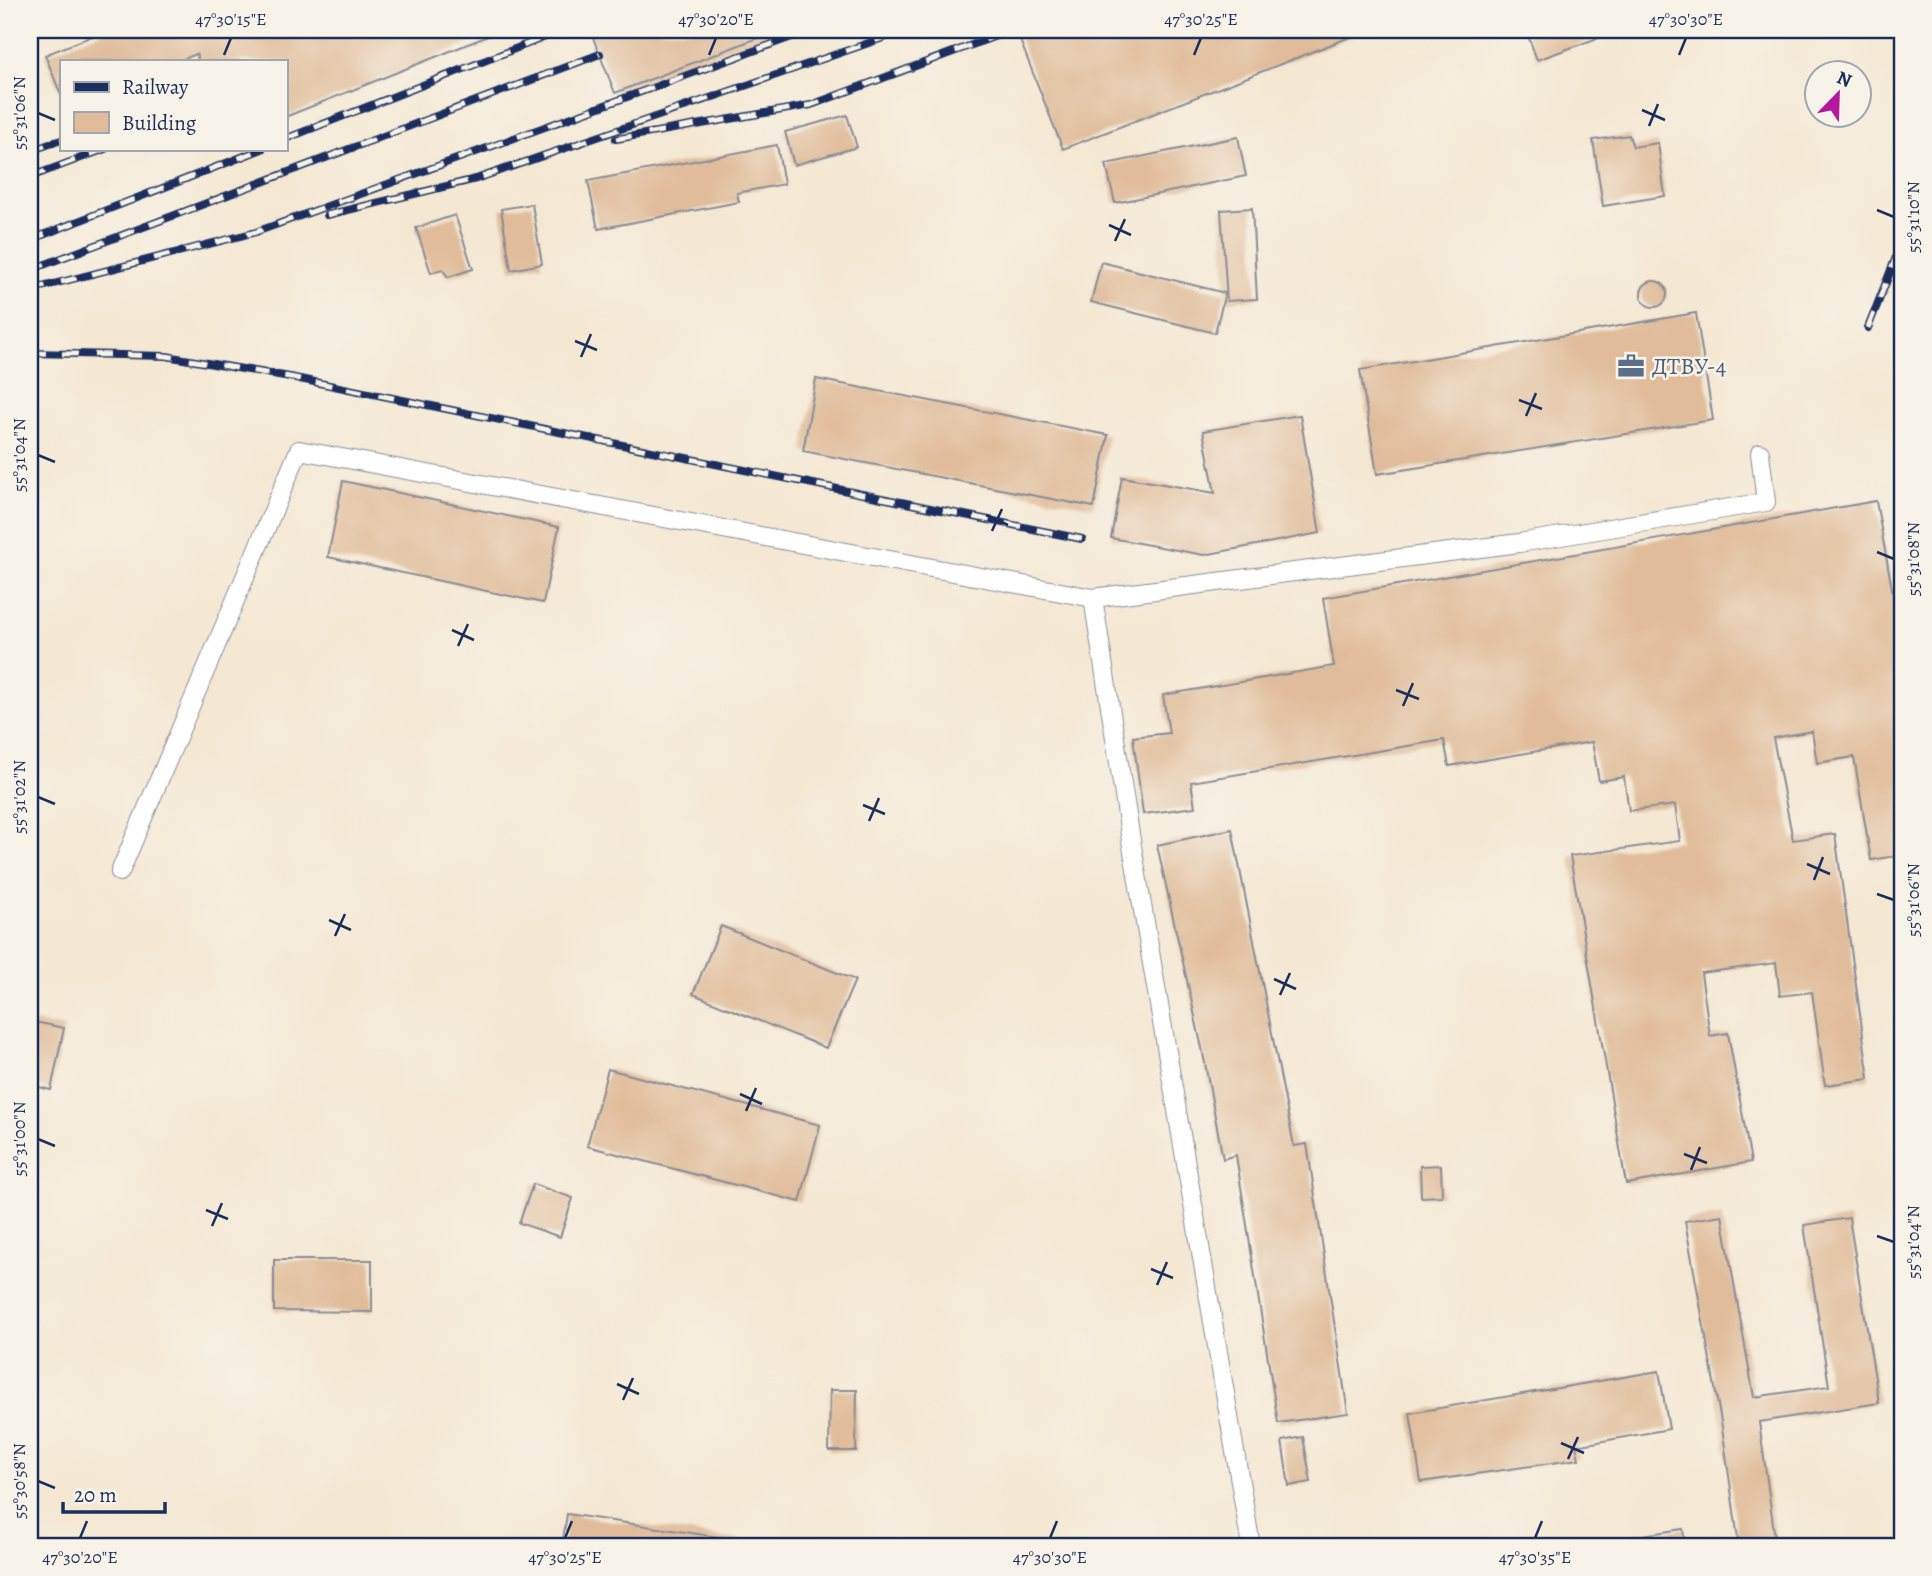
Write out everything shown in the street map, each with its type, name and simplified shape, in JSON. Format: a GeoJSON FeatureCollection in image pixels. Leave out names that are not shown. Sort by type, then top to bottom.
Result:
{"type":"FeatureCollection","features":[{"type":"Feature","properties":{"kind":"lane"},"geometry":{"type":"LineString","coordinates":[[120,872],[299,450],[1093,598],[1519,543],[1766,502],[1760,453]]}},
{"type":"Feature","properties":{"kind":"lane"},"geometry":{"type":"LineString","coordinates":[[1093,598],[1251,1546]]}},
{"type":"Feature","properties":{"kind":"building"},"geometry":{"type":"Polygon","coordinates":[[[107,30],[503,30],[287,116],[287,60],[199,60],[196,54],[181,60],[60,60],[60,92],[45,55],[107,30]]]}},
{"type":"Feature","properties":{"kind":"building"},"geometry":{"type":"Polygon","coordinates":[[[590,30],[778,30],[615,93],[590,30]]]}},
{"type":"Feature","properties":{"kind":"building"},"geometry":{"type":"Polygon","coordinates":[[[1016,30],[1368,30],[1063,149],[1016,30]]]}},
{"type":"Feature","properties":{"kind":"building"},"geometry":{"type":"Polygon","coordinates":[[[1526,30],[1620,30],[1537,60],[1526,30]]]}},
{"type":"Feature","properties":{"kind":"building"},"geometry":{"type":"Polygon","coordinates":[[[847,115],[857,147],[794,165],[785,132],[847,115]]]}},
{"type":"Feature","properties":{"kind":"building"},"geometry":{"type":"Polygon","coordinates":[[[1629,135],[1633,147],[1658,143],[1665,196],[1603,206],[1593,140],[1629,135]]]}},
{"type":"Feature","properties":{"kind":"building"},"geometry":{"type":"Polygon","coordinates":[[[1238,137],[1246,176],[1115,203],[1106,164],[1238,137]]]}},
{"type":"Feature","properties":{"kind":"building"},"geometry":{"type":"Polygon","coordinates":[[[777,145],[784,184],[737,193],[739,202],[598,229],[588,181],[777,145]]]}},
{"type":"Feature","properties":{"kind":"building"},"geometry":{"type":"Polygon","coordinates":[[[532,204],[542,264],[511,270],[501,209],[532,204]]]}},
{"type":"Feature","properties":{"kind":"building"},"geometry":{"type":"Polygon","coordinates":[[[1252,208],[1257,299],[1227,301],[1221,210],[1252,208]]]}},
{"type":"Feature","properties":{"kind":"building"},"geometry":{"type":"Polygon","coordinates":[[[455,215],[473,269],[448,277],[442,269],[431,273],[416,228],[455,215]]]}},
{"type":"Feature","properties":{"kind":"building"},"geometry":{"type":"Polygon","coordinates":[[[1101,262],[1225,293],[1215,333],[1091,302],[1101,262]]]}},
{"type":"Feature","properties":{"kind":"building"},"geometry":{"type":"Polygon","coordinates":[[[1654,281],[1663,285],[1667,294],[1663,303],[1654,307],[1645,303],[1641,294],[1645,285],[1654,281]]]}},
{"type":"Feature","properties":{"kind":"building"},"geometry":{"type":"Polygon","coordinates":[[[1696,313],[1713,420],[1377,474],[1360,370],[1696,313]]]}},
{"type":"Feature","properties":{"kind":"building"},"geometry":{"type":"Polygon","coordinates":[[[816,379],[1108,435],[1094,507],[803,451],[816,379]]]}},
{"type":"Feature","properties":{"kind":"building"},"geometry":{"type":"Polygon","coordinates":[[[1300,415],[1320,533],[1204,555],[1111,538],[1122,477],[1215,493],[1203,431],[1300,415]]]}},
{"type":"Feature","properties":{"kind":"building"},"geometry":{"type":"Polygon","coordinates":[[[343,481],[559,527],[543,603],[328,557],[343,481]]]}},
{"type":"Feature","properties":{"kind":"building"},"geometry":{"type":"Polygon","coordinates":[[[1876,501],[1902,644],[1902,855],[1871,860],[1854,757],[1817,763],[1812,731],[1773,738],[1793,840],[1835,834],[1869,1079],[1825,1085],[1812,992],[1780,996],[1776,963],[1701,973],[1710,1036],[1728,1033],[1751,1162],[1626,1184],[1570,856],[1680,841],[1675,805],[1629,811],[1624,777],[1599,781],[1592,742],[1449,766],[1444,740],[1191,782],[1195,807],[1143,814],[1133,737],[1169,733],[1163,695],[1334,666],[1323,598],[1876,501]]]}},
{"type":"Feature","properties":{"kind":"building"},"geometry":{"type":"Polygon","coordinates":[[[1232,829],[1294,1146],[1307,1144],[1348,1413],[1278,1423],[1236,1155],[1223,1159],[1203,1053],[1157,845],[1232,829]]]}},
{"type":"Feature","properties":{"kind":"building"},"geometry":{"type":"Polygon","coordinates":[[[721,926],[855,980],[826,1048],[693,994],[721,926]]]}},
{"type":"Feature","properties":{"kind":"building"},"geometry":{"type":"Polygon","coordinates":[[[30,1021],[64,1028],[51,1090],[30,1085],[30,1021]]]}},
{"type":"Feature","properties":{"kind":"building"},"geometry":{"type":"Polygon","coordinates":[[[608,1069],[820,1125],[800,1202],[587,1146],[608,1069]]]}},
{"type":"Feature","properties":{"kind":"building"},"geometry":{"type":"Polygon","coordinates":[[[1441,1165],[1442,1196],[1421,1197],[1420,1166],[1441,1165]]]}},
{"type":"Feature","properties":{"kind":"building"},"geometry":{"type":"Polygon","coordinates":[[[533,1184],[573,1198],[560,1237],[519,1223],[533,1184]]]}},
{"type":"Feature","properties":{"kind":"building"},"geometry":{"type":"Polygon","coordinates":[[[1722,1215],[1754,1397],[1829,1386],[1804,1225],[1849,1218],[1879,1403],[1759,1422],[1776,1546],[1739,1546],[1722,1427],[1685,1221],[1722,1215]]]}},
{"type":"Feature","properties":{"kind":"building"},"geometry":{"type":"Polygon","coordinates":[[[274,1260],[372,1260],[372,1312],[274,1311],[274,1260]]]}},
{"type":"Feature","properties":{"kind":"building"},"geometry":{"type":"Polygon","coordinates":[[[1659,1371],[1669,1429],[1576,1446],[1579,1459],[1421,1482],[1410,1413],[1659,1371]]]}},
{"type":"Feature","properties":{"kind":"building"},"geometry":{"type":"Polygon","coordinates":[[[830,1390],[857,1390],[856,1451],[829,1451],[830,1390]]]}},
{"type":"Feature","properties":{"kind":"building"},"geometry":{"type":"Polygon","coordinates":[[[1303,1437],[1311,1482],[1289,1486],[1282,1441],[1303,1437]]]}},
{"type":"Feature","properties":{"kind":"building"},"geometry":{"type":"Polygon","coordinates":[[[567,1514],[770,1545],[770,1546],[562,1546],[567,1514]]]}},
{"type":"Feature","properties":{"kind":"building"},"geometry":{"type":"Polygon","coordinates":[[[1683,1529],[1685,1546],[1575,1546],[1575,1545],[1683,1529]]]}},
{"type":"Feature","properties":{"kind":"railway"},"geometry":{"type":"LineString","coordinates":[[287,138],[563,30]]}},
{"type":"Feature","properties":{"kind":"railway"},"geometry":{"type":"LineString","coordinates":[[30,290],[256,232],[811,30]]}},
{"type":"Feature","properties":{"kind":"railway"},"geometry":{"type":"LineString","coordinates":[[327,215],[476,179],[906,30]]}},
{"type":"Feature","properties":{"kind":"railway"},"geometry":{"type":"LineString","coordinates":[[616,139],[811,105],[1012,30]]}},
{"type":"Feature","properties":{"kind":"railway"},"geometry":{"type":"LineString","coordinates":[[30,270],[600,54]]}},
{"type":"Feature","properties":{"kind":"railway"},"geometry":{"type":"LineString","coordinates":[[30,151],[60,140]]}},
{"type":"Feature","properties":{"kind":"railway"},"geometry":{"type":"LineString","coordinates":[[30,177],[102,150]]}},
{"type":"Feature","properties":{"kind":"railway"},"geometry":{"type":"LineString","coordinates":[[30,240],[259,150]]}},
{"type":"Feature","properties":{"kind":"railway"},"geometry":{"type":"LineString","coordinates":[[1868,328],[1902,242]]}},
{"type":"Feature","properties":{"kind":"railway"},"geometry":{"type":"LineString","coordinates":[[30,353],[166,356],[290,377],[1082,539]]}},
{"type":"Feature","properties":{"kind":"place","name":"ДТВУ-4"},"geometry":{"type":"Point","coordinates":[1631,366]}}]}
